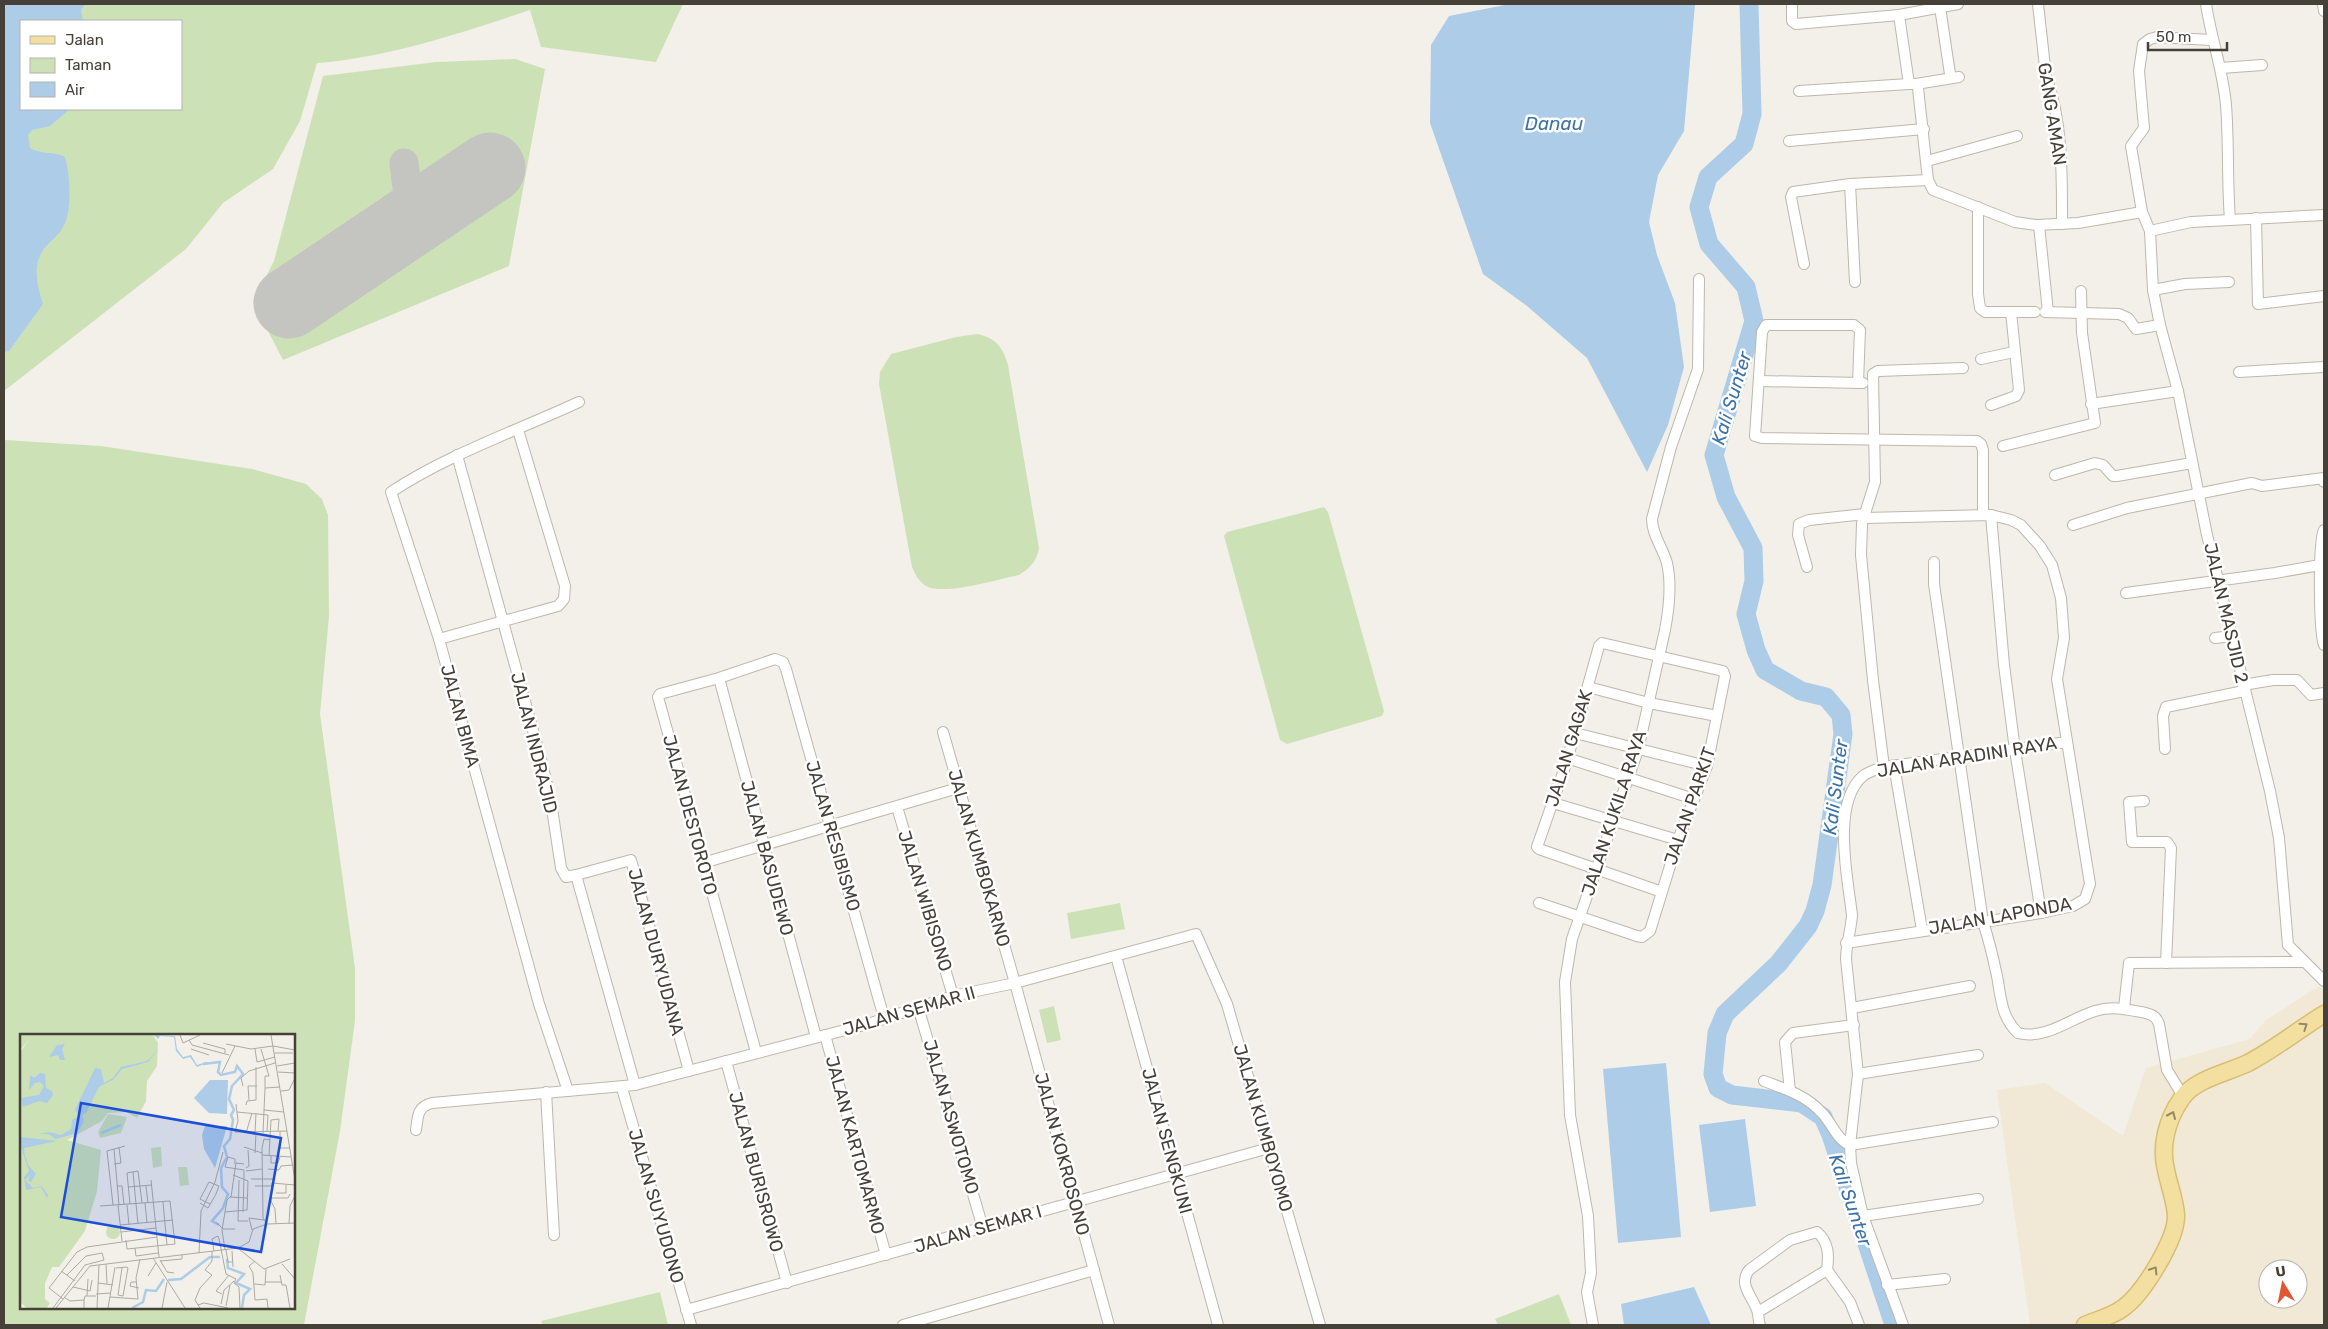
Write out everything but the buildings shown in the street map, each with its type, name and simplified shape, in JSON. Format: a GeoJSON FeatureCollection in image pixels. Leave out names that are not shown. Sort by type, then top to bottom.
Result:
{"type":"FeatureCollection","features":[{"type":"Feature","properties":{"kind":"main road"},"geometry":{"type":"LineString","coordinates":[[2120,1325],[2124,1308],[2151,1275],[2174,1232],[2176,1213],[2165,1168],[2165,1140],[2168,1124],[2183,1096],[2206,1081],[2248,1063],[2324,1014]]}},
{"type":"Feature","properties":{"kind":"main road"},"geometry":{"type":"LineString","coordinates":[[2085,1325],[2124,1308]]}},
{"type":"Feature","properties":{"kind":"street"},"geometry":{"type":"LineString","coordinates":[[1792,4],[1792,21],[1796,24],[1899,14],[1922,7],[1958,4]]}},
{"type":"Feature","properties":{"kind":"street","name":"GANG AMAN"},"geometry":{"type":"LineString","coordinates":[[2038,4],[2046,76],[2050,87],[2062,155],[2062,224]]}},
{"type":"Feature","properties":{"kind":"street"},"geometry":{"type":"LineString","coordinates":[[2206,4],[2212,40],[2221,68],[2226,106],[2230,220]]}},
{"type":"Feature","properties":{"kind":"street"},"geometry":{"type":"LineString","coordinates":[[2323,4],[2324,11]]}},
{"type":"Feature","properties":{"kind":"street"},"geometry":{"type":"LineString","coordinates":[[1799,92],[1912,84],[1954,75],[1940,7]]}},
{"type":"Feature","properties":{"kind":"street"},"geometry":{"type":"LineString","coordinates":[[1899,14],[1912,84],[1918,88],[1924,129],[1928,180],[1937,193],[1978,206],[2015,222],[2039,225],[2062,224],[2142,212]]}},
{"type":"Feature","properties":{"kind":"street","name":"JALAN MASJID 2"},"geometry":{"type":"LineString","coordinates":[[2212,40],[2157,37],[2143,44],[2139,71],[2144,128],[2131,146],[2142,212],[2150,231],[2153,290],[2160,325],[2178,391],[2207,535],[2268,784],[2279,838],[2288,945],[2324,981]]}},
{"type":"Feature","properties":{"kind":"street"},"geometry":{"type":"LineString","coordinates":[[2221,68],[2262,65]]}},
{"type":"Feature","properties":{"kind":"street"},"geometry":{"type":"LineString","coordinates":[[1789,141],[1924,129]]}},
{"type":"Feature","properties":{"kind":"street"},"geometry":{"type":"LineString","coordinates":[[1927,161],[2018,136]]}},
{"type":"Feature","properties":{"kind":"street"},"geometry":{"type":"LineString","coordinates":[[1804,264],[1791,197],[1793,192],[1850,184],[1928,180]]}},
{"type":"Feature","properties":{"kind":"street"},"geometry":{"type":"LineString","coordinates":[[1850,184],[1855,282]]}},
{"type":"Feature","properties":{"kind":"street"},"geometry":{"type":"LineString","coordinates":[[1978,206],[1978,304],[1985,312],[2120,314],[2128,318],[2136,329],[2160,325]]}},
{"type":"Feature","properties":{"kind":"street"},"geometry":{"type":"LineString","coordinates":[[2150,231],[2191,222],[2324,215]]}},
{"type":"Feature","properties":{"kind":"street"},"geometry":{"type":"LineString","coordinates":[[2256,218],[2258,304],[2324,296]]}},
{"type":"Feature","properties":{"kind":"street"},"geometry":{"type":"LineString","coordinates":[[2039,225],[2042,312]]}},
{"type":"Feature","properties":{"kind":"street","name":"JALAN KUKILA RAYA"},"geometry":{"type":"LineString","coordinates":[[1593,1325],[1587,1292],[1591,1273],[1588,1216],[1570,1115],[1566,1015],[1567,969],[1572,939],[1630,778],[1638,750],[1668,610],[1668,572],[1664,554],[1653,531],[1652,519],[1671,447],[1698,369],[1699,279]]}},
{"type":"Feature","properties":{"kind":"street"},"geometry":{"type":"LineString","coordinates":[[2153,290],[2185,284],[2230,282]]}},
{"type":"Feature","properties":{"kind":"street"},"geometry":{"type":"LineString","coordinates":[[2003,446],[2094,424],[2081,291]]}},
{"type":"Feature","properties":{"kind":"street"},"geometry":{"type":"LineString","coordinates":[[1990,405],[2012,398],[2017,394],[2019,385],[2011,312]]}},
{"type":"Feature","properties":{"kind":"street"},"geometry":{"type":"LineString","coordinates":[[1858,383],[1860,330],[1854,325],[1766,325],[1762,332],[1755,432],[1758,438],[1874,438],[1977,441],[1982,444],[1987,515],[2004,665],[2015,750],[2041,913]]}},
{"type":"Feature","properties":{"kind":"street"},"geometry":{"type":"LineString","coordinates":[[1981,359],[2014,352]]}},
{"type":"Feature","properties":{"kind":"street"},"geometry":{"type":"LineString","coordinates":[[2239,372],[2324,366]]}},
{"type":"Feature","properties":{"kind":"street"},"geometry":{"type":"LineString","coordinates":[[1922,930],[1872,680],[1861,555],[1861,532],[1864,516],[1875,482],[1871,382],[1873,374],[1878,370],[1963,368]]}},
{"type":"Feature","properties":{"kind":"street"},"geometry":{"type":"LineString","coordinates":[[1760,381],[1871,382]]}},
{"type":"Feature","properties":{"kind":"street"},"geometry":{"type":"LineString","coordinates":[[2091,404],[2178,391]]}},
{"type":"Feature","properties":{"kind":"street","name":"JALAN BIMA"},"geometry":{"type":"LineString","coordinates":[[568,1091],[539,1004],[439,639],[391,492],[438,463],[579,402]]}},
{"type":"Feature","properties":{"kind":"street"},"geometry":{"type":"LineString","coordinates":[[439,639],[558,606],[564,599],[565,586],[518,430]]}},
{"type":"Feature","properties":{"kind":"street"},"geometry":{"type":"LineString","coordinates":[[457,455],[503,620]]}},
{"type":"Feature","properties":{"kind":"street"},"geometry":{"type":"LineString","coordinates":[[2055,475],[2095,463],[2103,465],[2112,476],[2117,476],[2192,463]]}},
{"type":"Feature","properties":{"kind":"street"},"geometry":{"type":"LineString","coordinates":[[2073,525],[2107,512],[2252,483],[2262,486],[2324,478],[2324,482]]}},
{"type":"Feature","properties":{"kind":"street","name":"JALAN LAPONDA"},"geometry":{"type":"LineString","coordinates":[[1807,567],[1798,535],[1799,524],[1809,520],[1864,516],[1987,515],[2012,520],[2021,525],[2040,546],[2052,566],[2061,598],[2064,620],[2064,638],[2058,679],[2090,884],[2085,899],[2079,904],[2041,913],[1846,943]]}},
{"type":"Feature","properties":{"kind":"street"},"geometry":{"type":"LineString","coordinates":[[2324,530],[2320,564],[2324,645]]}},
{"type":"Feature","properties":{"kind":"street"},"geometry":{"type":"LineString","coordinates":[[1934,562],[1934,584],[1983,922],[1991,946],[2001,1007],[2008,1024],[2018,1033],[2040,1034],[2094,1011],[2124,1008],[2150,1014],[2156,1018],[2167,1070],[2183,1096]]}},
{"type":"Feature","properties":{"kind":"street"},"geometry":{"type":"LineString","coordinates":[[2126,593],[2219,581],[2320,564]]}},
{"type":"Feature","properties":{"kind":"street","name":"JALAN INDRAJID"},"geometry":{"type":"LineString","coordinates":[[503,620],[542,762],[551,802],[561,868],[566,877],[576,875]]}},
{"type":"Feature","properties":{"kind":"street"},"geometry":{"type":"LineString","coordinates":[[2214,638],[2232,636]]}},
{"type":"Feature","properties":{"kind":"street","name":"JALAN GAGAK"},"geometry":{"type":"LineString","coordinates":[[1596,870],[1539,849],[1538,843],[1568,758],[1599,646],[1602,644],[1658,654]]}},
{"type":"Feature","properties":{"kind":"street","name":"JALAN PARKIT"},"geometry":{"type":"LineString","coordinates":[[1580,916],[1642,937],[1650,931],[1678,840],[1707,766],[1725,676],[1723,671],[1658,654]]}},
{"type":"Feature","properties":{"kind":"street","name":"JALAN DESTOROTO"},"geometry":{"type":"LineString","coordinates":[[756,1052],[658,697],[660,694],[775,660]]}},
{"type":"Feature","properties":{"kind":"street","name":"JALAN RESIBISMO"},"geometry":{"type":"LineString","coordinates":[[775,660],[783,662],[786,669],[884,1018]]}},
{"type":"Feature","properties":{"kind":"street","name":"JALAN BASUDEWO"},"geometry":{"type":"LineString","coordinates":[[719,678],[764,846],[820,1036]]}},
{"type":"Feature","properties":{"kind":"street"},"geometry":{"type":"LineString","coordinates":[[2165,750],[2163,716],[2166,707],[2273,680],[2297,680],[2311,695],[2324,693]]}},
{"type":"Feature","properties":{"kind":"street"},"geometry":{"type":"LineString","coordinates":[[1588,687],[1648,703],[1717,716]]}},
{"type":"Feature","properties":{"kind":"street","name":"JALAN KUMBOKARNO"},"geometry":{"type":"LineString","coordinates":[[943,732],[1015,983]]}},
{"type":"Feature","properties":{"kind":"street"},"geometry":{"type":"LineString","coordinates":[[1575,733],[1707,766]]}},
{"type":"Feature","properties":{"kind":"street","name":"JALAN ARADINI RAYA"},"geometry":{"type":"LineString","coordinates":[[1903,1325],[1863,1216],[1850,1145],[1858,1074],[1846,943],[1852,915],[1844,848],[1846,811],[1855,786],[1862,777],[1889,766],[2067,742]]}},
{"type":"Feature","properties":{"kind":"street"},"geometry":{"type":"LineString","coordinates":[[1568,758],[1694,799]]}},
{"type":"Feature","properties":{"kind":"street"},"geometry":{"type":"LineString","coordinates":[[703,863],[958,788]]}},
{"type":"Feature","properties":{"kind":"street"},"geometry":{"type":"LineString","coordinates":[[2144,801],[2129,802],[2132,842],[2167,842],[2171,848],[2166,963]]}},
{"type":"Feature","properties":{"kind":"street"},"geometry":{"type":"LineString","coordinates":[[1553,802],[1613,822],[1678,840]]}},
{"type":"Feature","properties":{"kind":"street","name":"JALAN WIBISONO"},"geometry":{"type":"LineString","coordinates":[[897,807],[953,996]]}},
{"type":"Feature","properties":{"kind":"street","name":"JALAN DURYUDANA"},"geometry":{"type":"LineString","coordinates":[[576,875],[631,860],[689,1071]]}},
{"type":"Feature","properties":{"kind":"street"},"geometry":{"type":"LineString","coordinates":[[1596,870],[1662,892]]}},
{"type":"Feature","properties":{"kind":"street"},"geometry":{"type":"LineString","coordinates":[[576,875],[635,1085]]}},
{"type":"Feature","properties":{"kind":"street"},"geometry":{"type":"LineString","coordinates":[[1539,902],[1580,916]]}},
{"type":"Feature","properties":{"kind":"street","name":"JALAN SEMAR II"},"geometry":{"type":"LineString","coordinates":[[622,1088],[820,1036],[953,996],[1015,983],[1196,934]]}},
{"type":"Feature","properties":{"kind":"street","name":"JALAN KUMBOYOMO"},"geometry":{"type":"LineString","coordinates":[[1196,934],[1227,1004],[1320,1325]]}},
{"type":"Feature","properties":{"kind":"street","name":"JALAN SENGKUNI"},"geometry":{"type":"LineString","coordinates":[[1116,956],[1218,1325]]}},
{"type":"Feature","properties":{"kind":"street"},"geometry":{"type":"LineString","coordinates":[[2124,1008],[2129,963],[2303,962]]}},
{"type":"Feature","properties":{"kind":"street","name":"JALAN KOKROSONO"},"geometry":{"type":"LineString","coordinates":[[1015,983],[1109,1325]]}},
{"type":"Feature","properties":{"kind":"street"},"geometry":{"type":"LineString","coordinates":[[1852,1008],[1970,986]]}},
{"type":"Feature","properties":{"kind":"street","name":"JALAN ASWOTOMO"},"geometry":{"type":"LineString","coordinates":[[918,1007],[983,1228]]}},
{"type":"Feature","properties":{"kind":"street"},"geometry":{"type":"LineString","coordinates":[[1790,1091],[1784,1042],[1787,1037],[1793,1033],[1854,1025]]}},
{"type":"Feature","properties":{"kind":"street","name":"JALAN KARTOMARMO"},"geometry":{"type":"LineString","coordinates":[[820,1036],[886,1256]]}},
{"type":"Feature","properties":{"kind":"street"},"geometry":{"type":"LineString","coordinates":[[1858,1074],[1978,1055]]}},
{"type":"Feature","properties":{"kind":"street","name":"JALAN BURISROWO"},"geometry":{"type":"LineString","coordinates":[[726,1061],[787,1283]]}},
{"type":"Feature","properties":{"kind":"street"},"geometry":{"type":"LineString","coordinates":[[1764,1081],[1805,1098],[1823,1113],[1842,1142],[1850,1145],[1993,1122]]}},
{"type":"Feature","properties":{"kind":"street"},"geometry":{"type":"LineString","coordinates":[[416,1130],[418,1112],[426,1105],[546,1092],[622,1088]]}},
{"type":"Feature","properties":{"kind":"street","name":"JALAN SUYUDONO"},"geometry":{"type":"LineString","coordinates":[[622,1088],[691,1325]]}},
{"type":"Feature","properties":{"kind":"street"},"geometry":{"type":"LineString","coordinates":[[546,1092],[554,1234]]}},
{"type":"Feature","properties":{"kind":"street","name":"JALAN SEMAR I"},"geometry":{"type":"LineString","coordinates":[[686,1310],[886,1256],[1269,1148]]}},
{"type":"Feature","properties":{"kind":"street"},"geometry":{"type":"LineString","coordinates":[[1863,1216],[1978,1199]]}},
{"type":"Feature","properties":{"kind":"street"},"geometry":{"type":"LineString","coordinates":[[1760,1325],[1758,1312],[1744,1284],[1744,1276],[1749,1270],[1790,1240],[1817,1232],[1823,1237],[1828,1250],[1827,1270],[1850,1302],[1859,1325]]}},
{"type":"Feature","properties":{"kind":"street"},"geometry":{"type":"LineString","coordinates":[[903,1325],[1094,1270]]}},
{"type":"Feature","properties":{"kind":"street"},"geometry":{"type":"LineString","coordinates":[[1758,1312],[1827,1270]]}},
{"type":"Feature","properties":{"kind":"street"},"geometry":{"type":"LineString","coordinates":[[1887,1285],[1944,1279]]}},
{"type":"Feature","properties":{"kind":"shaded area"},"geometry":{"type":"Polygon","coordinates":[[[2319,986],[2324,990],[2324,1325],[2030,1325],[1997,1090],[2045,1083],[2123,1136],[2146,1068],[2250,1039],[2266,1020],[2319,986]]]}},
{"type":"Feature","properties":{"kind":"green space"},"geometry":{"type":"Polygon","coordinates":[[[4,4],[683,4],[656,62],[541,47],[530,10],[398,50],[317,63],[300,121],[273,169],[223,203],[186,249],[4,391],[4,4]]]}},
{"type":"Feature","properties":{"kind":"green space"},"geometry":{"type":"Polygon","coordinates":[[[515,59],[545,69],[509,266],[283,360],[253,302],[274,261],[323,76],[436,62],[515,59]]]}},
{"type":"Feature","properties":{"kind":"green space"},"geometry":{"type":"Polygon","coordinates":[[[977,334],[989,338],[998,344],[1004,353],[1008,365],[1039,548],[1037,557],[1032,564],[1019,575],[958,588],[934,589],[921,582],[912,567],[879,384],[880,372],[891,354],[956,337],[977,334]]]}},
{"type":"Feature","properties":{"kind":"green space"},"geometry":{"type":"Polygon","coordinates":[[[4,440],[101,446],[252,469],[306,484],[322,499],[328,515],[329,616],[320,714],[355,968],[355,1021],[340,1131],[304,1325],[4,1325],[4,440]]]}},
{"type":"Feature","properties":{"kind":"green space"},"geometry":{"type":"Polygon","coordinates":[[[1324,507],[1328,512],[1384,711],[1382,716],[1287,744],[1280,740],[1224,536],[1227,532],[1324,507]]]}},
{"type":"Feature","properties":{"kind":"green space"},"geometry":{"type":"Polygon","coordinates":[[[1120,903],[1125,929],[1071,939],[1067,913],[1120,903]]]}},
{"type":"Feature","properties":{"kind":"green space"},"geometry":{"type":"Polygon","coordinates":[[[1054,1006],[1061,1040],[1047,1043],[1039,1010],[1054,1006]]]}},
{"type":"Feature","properties":{"kind":"green space"},"geometry":{"type":"Polygon","coordinates":[[[660,1292],[668,1325],[543,1325],[541,1321],[660,1292]]]}},
{"type":"Feature","properties":{"kind":"green space"},"geometry":{"type":"Polygon","coordinates":[[[1559,1294],[1571,1325],[1498,1325],[1495,1319],[1559,1294]]]}},
{"type":"Feature","properties":{"kind":"water"},"geometry":{"type":"Polygon","coordinates":[[[4,4],[85,4],[81,10],[83,20],[20,20],[20,110],[69,110],[50,126],[32,130],[28,135],[30,148],[39,152],[65,157],[70,193],[68,213],[62,229],[44,249],[37,265],[38,285],[43,304],[9,351],[4,352],[4,4]]]}},
{"type":"Feature","properties":{"kind":"water","name":"Danau"},"geometry":{"type":"Polygon","coordinates":[[[1510,4],[1695,4],[1684,131],[1658,175],[1649,222],[1657,255],[1675,303],[1684,367],[1668,425],[1647,472],[1587,358],[1527,306],[1483,274],[1430,123],[1431,45],[1449,16],[1510,4]]]}},
{"type":"Feature","properties":{"kind":"water"},"geometry":{"type":"Polygon","coordinates":[[[1666,1063],[1681,1237],[1618,1243],[1603,1069],[1666,1063]]]}},
{"type":"Feature","properties":{"kind":"water"},"geometry":{"type":"Polygon","coordinates":[[[1745,1119],[1756,1206],[1710,1212],[1699,1125],[1745,1119]]]}},
{"type":"Feature","properties":{"kind":"water"},"geometry":{"type":"Polygon","coordinates":[[[1694,1287],[1711,1325],[1624,1325],[1621,1304],[1694,1287]]]}},
{"type":"Feature","properties":{"kind":"waterway","name":"Kali Sunter"},"geometry":{"type":"LineString","coordinates":[[1749,4],[1752,114],[1744,144],[1708,177],[1699,207],[1709,244],[1746,287],[1754,321],[1714,455],[1726,497],[1753,548],[1754,581],[1746,614],[1756,650],[1765,670],[1801,691],[1826,697],[1841,715],[1843,734],[1822,885],[1815,911],[1808,926],[1778,964],[1725,1014],[1717,1033],[1713,1074],[1718,1088],[1732,1095],[1802,1103],[1823,1117],[1831,1135],[1894,1325]]}},
{"type":"Feature","properties":{"kind":"taxiway"},"geometry":{"type":"LineString","coordinates":[[404,163],[411,221]]}},
{"type":"Feature","properties":{"kind":"runway"},"geometry":{"type":"LineString","coordinates":[[289,303],[490,168]]}}]}
